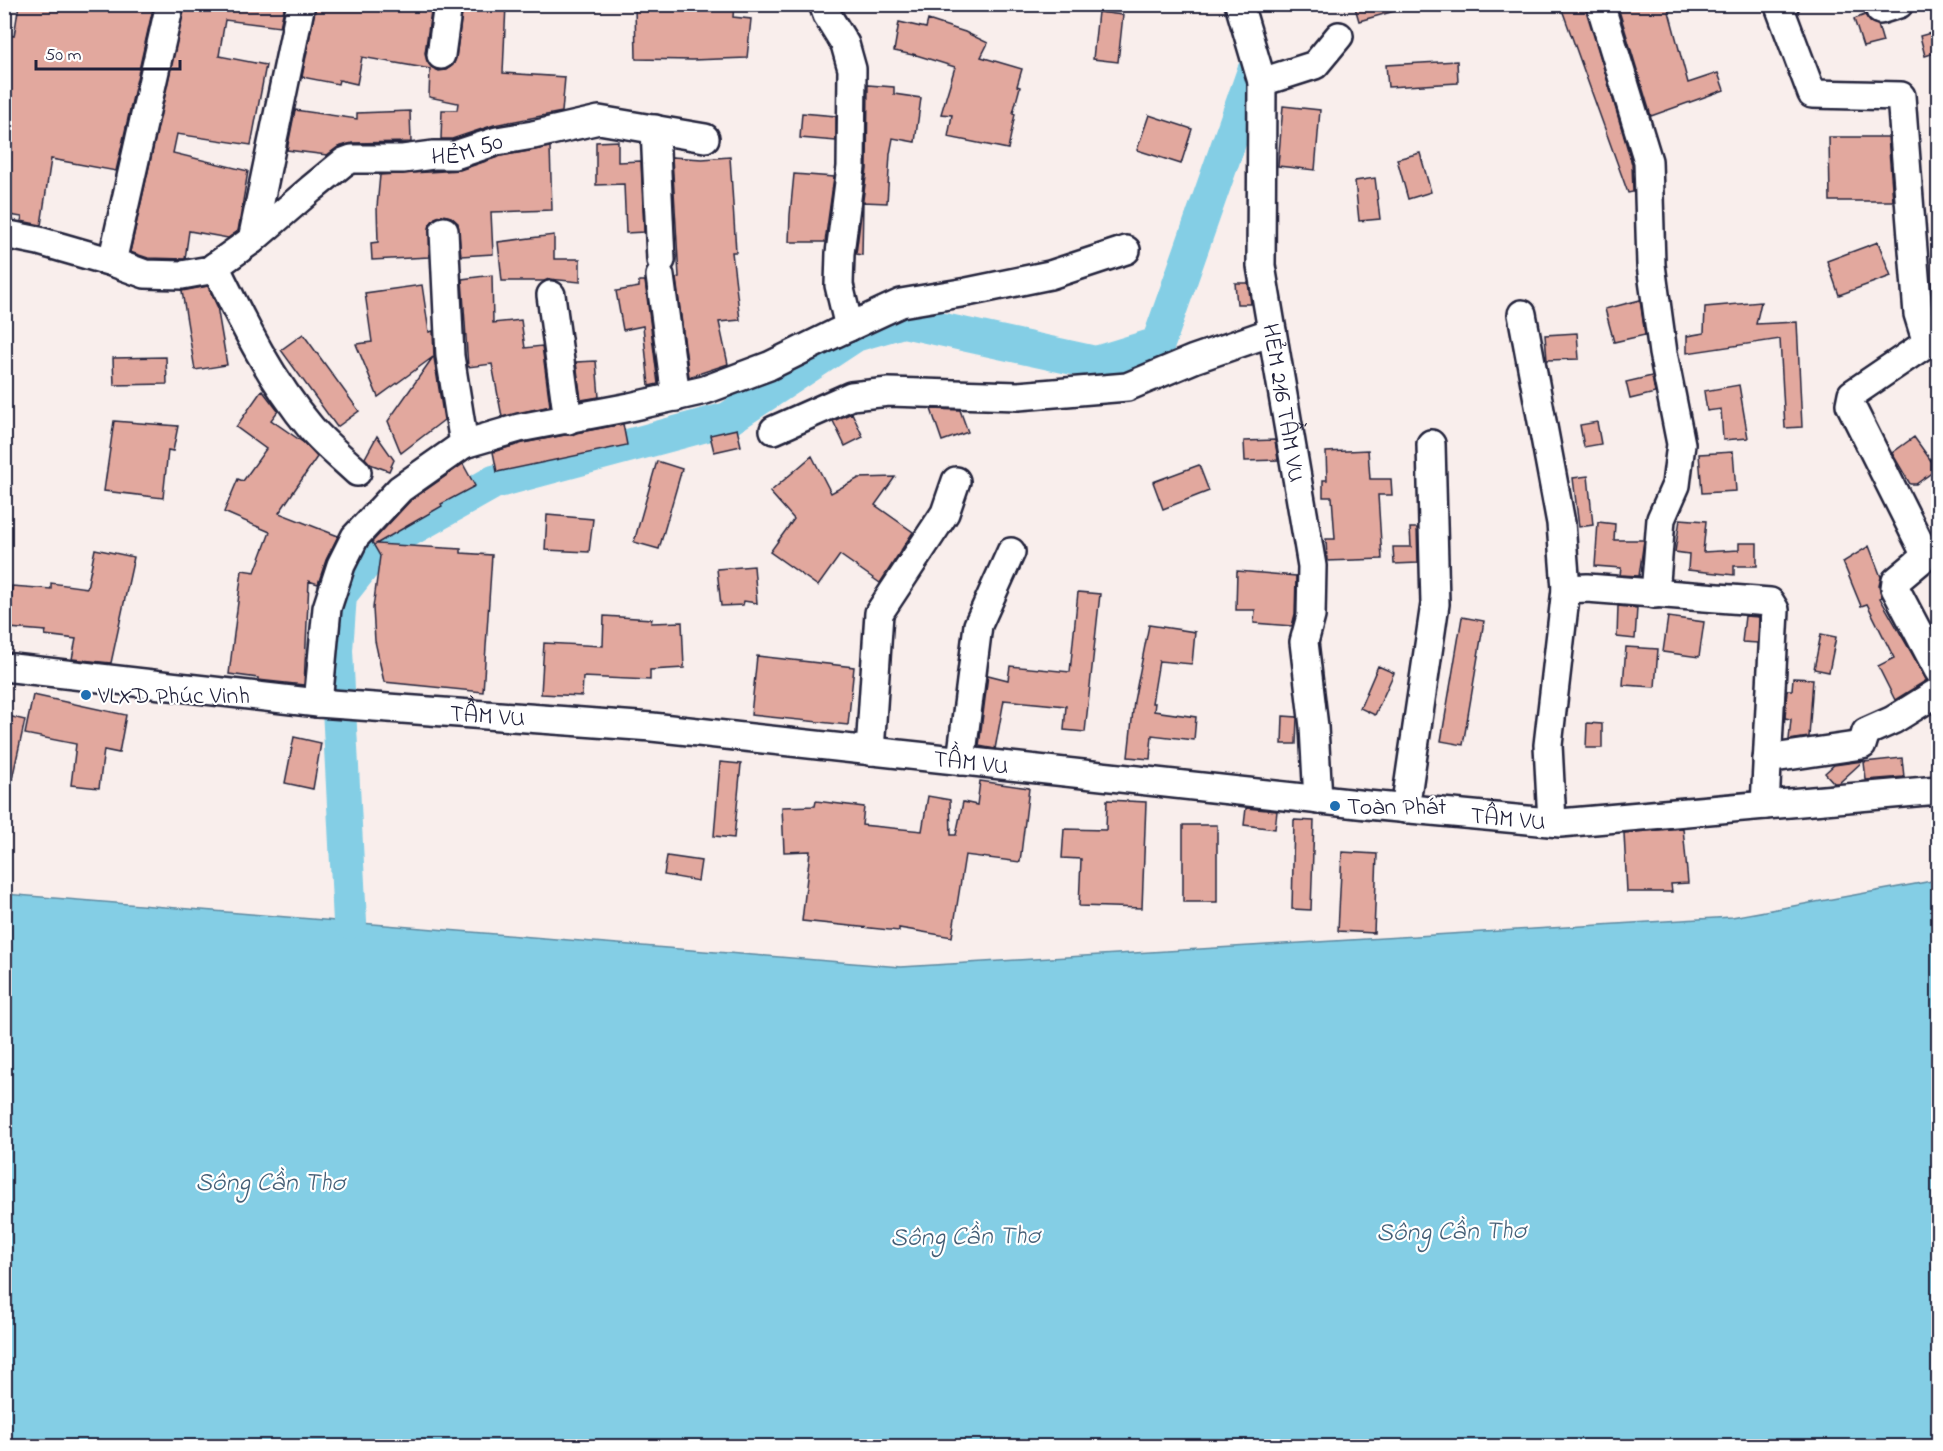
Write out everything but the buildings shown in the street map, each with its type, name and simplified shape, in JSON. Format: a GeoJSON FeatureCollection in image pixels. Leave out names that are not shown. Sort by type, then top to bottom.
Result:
{"type":"FeatureCollection","features":[{"type":"Feature","properties":{"kind":"street"},"geometry":{"type":"LineString","coordinates":[[112,262],[170,4]]}},
{"type":"Feature","properties":{"kind":"street"},"geometry":{"type":"LineString","coordinates":[[252,240],[301,4]]}},
{"type":"Feature","properties":{"kind":"street"},"geometry":{"type":"LineString","coordinates":[[441,55],[448,4]]}},
{"type":"Feature","properties":{"kind":"street"},"geometry":{"type":"LineString","coordinates":[[823,4],[845,44],[852,69],[851,167],[840,254],[839,285],[849,327]]}},
{"type":"Feature","properties":{"kind":"street","name":"HẺM 216 TẦM VU"},"geometry":{"type":"LineString","coordinates":[[1239,4],[1262,82],[1261,266],[1312,566],[1311,615],[1304,642],[1314,727],[1318,800]]}},
{"type":"Feature","properties":{"kind":"street"},"geometry":{"type":"LineString","coordinates":[[1600,4],[1648,161],[1651,265],[1663,354],[1681,444],[1676,485],[1661,519],[1655,594]]}},
{"type":"Feature","properties":{"kind":"street"},"geometry":{"type":"LineString","coordinates":[[1785,4],[1779,6],[1812,94],[1901,96],[1918,314],[1927,343],[1852,394],[1850,404],[1922,548],[1921,560],[1896,581],[1895,588],[1938,670]]}},
{"type":"Feature","properties":{"kind":"street"},"geometry":{"type":"LineString","coordinates":[[1878,4],[1880,10],[1899,4]]}},
{"type":"Feature","properties":{"kind":"street"},"geometry":{"type":"LineString","coordinates":[[1262,82],[1315,65],[1339,36]]}},
{"type":"Feature","properties":{"kind":"street","name":"HẺM 50"},"geometry":{"type":"LineString","coordinates":[[4,234],[39,241],[145,274],[182,274],[210,270],[252,240],[344,162],[352,159],[403,159],[455,155],[497,141],[600,120],[705,138]]}},
{"type":"Feature","properties":{"kind":"street"},"geometry":{"type":"LineString","coordinates":[[655,129],[661,268],[676,397]]}},
{"type":"Feature","properties":{"kind":"street"},"geometry":{"type":"LineString","coordinates":[[444,231],[450,356],[464,444]]}},
{"type":"Feature","properties":{"kind":"street"},"geometry":{"type":"LineString","coordinates":[[318,703],[327,608],[341,565],[355,537],[400,489],[464,444],[519,428],[568,420],[705,390],[769,366],[902,303],[1050,275],[1126,250]]}},
{"type":"Feature","properties":{"kind":"street"},"geometry":{"type":"LineString","coordinates":[[215,266],[251,340],[279,385],[312,429],[357,472]]}},
{"type":"Feature","properties":{"kind":"street"},"geometry":{"type":"LineString","coordinates":[[551,295],[568,420]]}},
{"type":"Feature","properties":{"kind":"street"},"geometry":{"type":"LineString","coordinates":[[1522,314],[1561,523],[1566,589],[1548,745],[1552,822]]}},
{"type":"Feature","properties":{"kind":"street"},"geometry":{"type":"LineString","coordinates":[[774,430],[851,396],[889,392],[1018,396],[1127,387],[1194,359],[1272,332]]}},
{"type":"Feature","properties":{"kind":"street"},"geometry":{"type":"LineString","coordinates":[[1406,809],[1435,604],[1431,444]]}},
{"type":"Feature","properties":{"kind":"street"},"geometry":{"type":"LineString","coordinates":[[870,751],[879,613],[945,513],[956,481]]}},
{"type":"Feature","properties":{"kind":"street"},"geometry":{"type":"LineString","coordinates":[[961,761],[978,625],[1011,552]]}},
{"type":"Feature","properties":{"kind":"street"},"geometry":{"type":"LineString","coordinates":[[1566,589],[1587,588],[1770,602],[1775,610],[1765,805]]}},
{"type":"Feature","properties":{"kind":"street","name":"TẦM VU"},"geometry":{"type":"LineString","coordinates":[[4,668],[318,703],[652,727],[1318,800],[1552,822],[1938,790]]}},
{"type":"Feature","properties":{"kind":"street"},"geometry":{"type":"LineString","coordinates":[[1767,759],[1862,745],[1866,732],[1893,720],[1938,692]]}},
{"type":"Feature","properties":{"kind":"water","name":"Sông Cần Thơ"},"geometry":{"type":"Polygon","coordinates":[[[1938,880],[1938,1446],[26,1446],[5,1442],[5,894],[901,967],[1732,917],[1938,880]]]}},
{"type":"Feature","properties":{"kind":"waterway"},"geometry":{"type":"LineString","coordinates":[[350,922],[336,650],[340,595],[377,548],[494,482],[728,419],[855,335],[903,321],[1096,363],[1158,344],[1254,71]]}},
{"type":"Feature","properties":{"kind":"place","name":"VLXD Phúc Vinh"},"geometry":{"type":"Point","coordinates":[86,695]}},
{"type":"Feature","properties":{"kind":"place","name":"Toàn Phát"},"geometry":{"type":"Point","coordinates":[1335,806]}}]}
